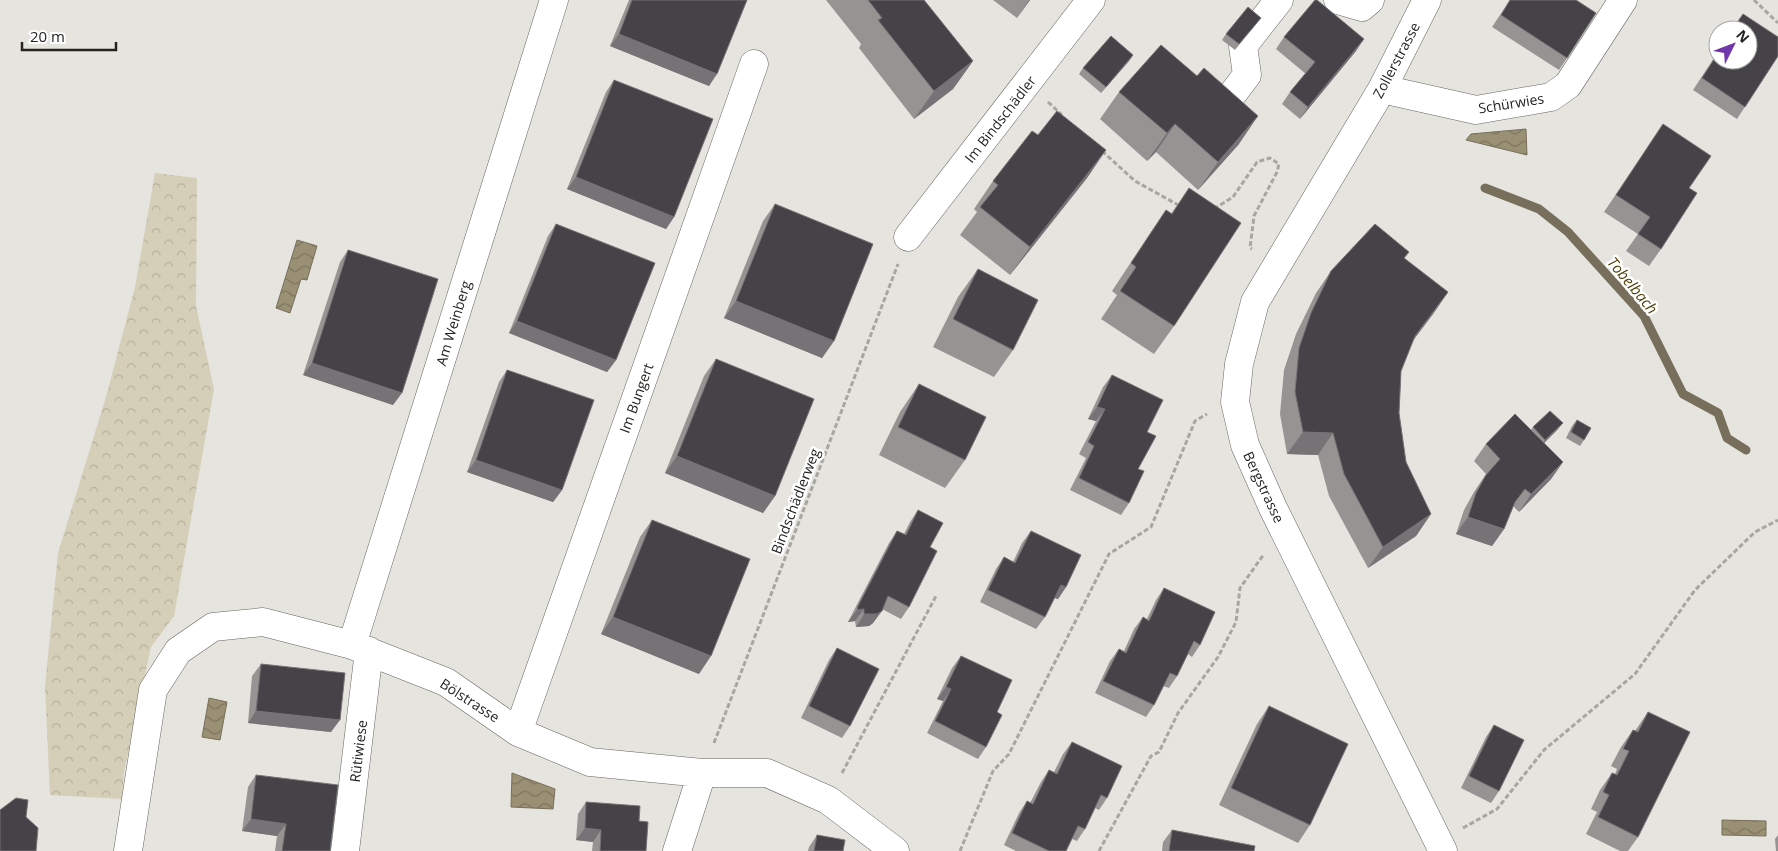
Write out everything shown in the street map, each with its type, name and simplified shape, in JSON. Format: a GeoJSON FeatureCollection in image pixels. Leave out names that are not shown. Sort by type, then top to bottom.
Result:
{"type":"FeatureCollection","features":[{"type":"Feature","properties":{"kind":"street","name":"Am Weinberg"},"geometry":{"type":"LineString","coordinates":[[361,648],[554,0]]}},
{"type":"Feature","properties":{"kind":"street","name":"Im Bindschädler"},"geometry":{"type":"LineString","coordinates":[[908,238],[1091,0]]}},
{"type":"Feature","properties":{"kind":"street"},"geometry":{"type":"LineString","coordinates":[[1231,96],[1247,75],[1243,46],[1279,0]]}},
{"type":"Feature","properties":{"kind":"street"},"geometry":{"type":"LineString","coordinates":[[1338,0],[1362,7],[1370,0]]}},
{"type":"Feature","properties":{"kind":"street","name":"Zollerstrasse"},"geometry":{"type":"LineString","coordinates":[[1364,120],[1382,89],[1427,0]]}},
{"type":"Feature","properties":{"kind":"street","name":"Schürwies"},"geometry":{"type":"LineString","coordinates":[[1382,89],[1476,110],[1551,96],[1568,85],[1623,0]]}},
{"type":"Feature","properties":{"kind":"street","name":"Im Bungert"},"geometry":{"type":"LineString","coordinates":[[518,732],[754,64]]}},
{"type":"Feature","properties":{"kind":"street","name":"Bergstrasse"},"geometry":{"type":"LineString","coordinates":[[1364,120],[1255,302],[1239,364],[1235,402],[1245,446],[1282,526],[1441,847]]}},
{"type":"Feature","properties":{"kind":"street","name":"Bölstrasse"},"geometry":{"type":"LineString","coordinates":[[128,851],[153,690],[178,651],[212,627],[264,622],[361,648],[446,682],[518,732],[590,762],[702,773],[766,773],[828,800],[895,851]]}},
{"type":"Feature","properties":{"kind":"street","name":"Rütiwiese"},"geometry":{"type":"LineString","coordinates":[[346,851],[361,648]]}},
{"type":"Feature","properties":{"kind":"street"},"geometry":{"type":"LineString","coordinates":[[677,851],[702,773]]}},
{"type":"Feature","properties":{"kind":"path"},"geometry":{"type":"LineString","coordinates":[[1754,0],[1778,23]]}},
{"type":"Feature","properties":{"kind":"path"},"geometry":{"type":"LineString","coordinates":[[1027,84],[1063,116]]}},
{"type":"Feature","properties":{"kind":"path"},"geometry":{"type":"LineString","coordinates":[[1099,148],[1135,181],[1184,208]]}},
{"type":"Feature","properties":{"kind":"path"},"geometry":{"type":"LineString","coordinates":[[1209,212],[1233,197],[1257,162],[1270,158],[1279,164],[1278,172],[1254,216],[1250,248],[1277,264]]}},
{"type":"Feature","properties":{"kind":"path","name":"Bindschädlerweg"},"geometry":{"type":"LineString","coordinates":[[702,773],[908,238]]}},
{"type":"Feature","properties":{"kind":"path"},"geometry":{"type":"LineString","coordinates":[[960,851],[993,771],[1009,754],[1109,554],[1151,527],[1195,421],[1212,412]]}},
{"type":"Feature","properties":{"kind":"path"},"geometry":{"type":"LineString","coordinates":[[1441,847],[1498,808],[1544,750],[1635,674],[1695,590],[1755,532],[1778,520]]}},
{"type":"Feature","properties":{"kind":"path"},"geometry":{"type":"LineString","coordinates":[[1099,851],[1151,756],[1159,752],[1178,713],[1218,657],[1236,622],[1240,588],[1282,526]]}},
{"type":"Feature","properties":{"kind":"path"},"geometry":{"type":"LineString","coordinates":[[841,774],[936,596]]}},
{"type":"Feature","properties":{"kind":"green space"},"geometry":{"type":"Polygon","coordinates":[[[155,173],[197,178],[196,306],[214,389],[174,616],[151,647],[124,772],[122,799],[50,795],[45,687],[58,553],[106,397],[135,287],[155,173]]]}},
{"type":"Feature","properties":{"kind":"water"},"geometry":{"type":"Polygon","coordinates":[[[1526,129],[1527,155],[1466,140],[1471,134],[1526,129]]]}},
{"type":"Feature","properties":{"kind":"water"},"geometry":{"type":"Polygon","coordinates":[[[297,240],[317,246],[307,280],[301,279],[290,313],[276,308],[297,240]]]}},
{"type":"Feature","properties":{"kind":"water"},"geometry":{"type":"Polygon","coordinates":[[[209,698],[227,702],[220,740],[202,737],[209,698]]]}},
{"type":"Feature","properties":{"kind":"water"},"geometry":{"type":"Polygon","coordinates":[[[512,773],[555,789],[553,809],[511,807],[512,773]]]}},
{"type":"Feature","properties":{"kind":"water"},"geometry":{"type":"Polygon","coordinates":[[[1722,820],[1766,821],[1766,836],[1722,835],[1722,820]]]}},
{"type":"Feature","properties":{"kind":"building"},"geometry":{"type":"Polygon","coordinates":[[[632,0],[747,0],[717,74],[619,34],[632,0]]]}},
{"type":"Feature","properties":{"kind":"building"},"geometry":{"type":"Polygon","coordinates":[[[868,0],[924,0],[973,61],[934,91],[878,20],[882,18],[868,0]]]}},
{"type":"Feature","properties":{"kind":"building"},"geometry":{"type":"Polygon","coordinates":[[[1315,0],[1364,39],[1308,107],[1290,92],[1315,62],[1284,37],[1315,0]]]}},
{"type":"Feature","properties":{"kind":"building"},"geometry":{"type":"Polygon","coordinates":[[[1510,0],[1576,0],[1596,13],[1567,58],[1501,15],[1510,0]]]}},
{"type":"Feature","properties":{"kind":"building"},"geometry":{"type":"Polygon","coordinates":[[[1248,7],[1261,18],[1239,44],[1226,34],[1248,7]]]}},
{"type":"Feature","properties":{"kind":"building"},"geometry":{"type":"Polygon","coordinates":[[[1743,14],[1752,20],[1739,20],[1743,14]]]}},
{"type":"Feature","properties":{"kind":"building"},"geometry":{"type":"Polygon","coordinates":[[[1758,24],[1778,37],[1778,56],[1745,107],[1702,78],[1708,69],[1758,70],[1758,24]]]}},
{"type":"Feature","properties":{"kind":"building"},"geometry":{"type":"Polygon","coordinates":[[[1111,36],[1133,55],[1106,87],[1083,68],[1111,36]]]}},
{"type":"Feature","properties":{"kind":"building"},"geometry":{"type":"Polygon","coordinates":[[[1161,45],[1197,76],[1204,68],[1258,116],[1218,162],[1175,124],[1167,133],[1119,92],[1161,45]]]}},
{"type":"Feature","properties":{"kind":"building"},"geometry":{"type":"Polygon","coordinates":[[[614,80],[713,119],[674,217],[576,177],[614,80]]]}},
{"type":"Feature","properties":{"kind":"building"},"geometry":{"type":"Polygon","coordinates":[[[1057,111],[1106,150],[1030,247],[980,207],[998,185],[993,181],[1032,131],[1038,135],[1057,111]]]}},
{"type":"Feature","properties":{"kind":"building"},"geometry":{"type":"Polygon","coordinates":[[[1663,124],[1711,156],[1689,188],[1697,193],[1661,249],[1638,234],[1650,217],[1616,195],[1663,124]]]}},
{"type":"Feature","properties":{"kind":"building"},"geometry":{"type":"Polygon","coordinates":[[[1189,188],[1241,223],[1174,326],[1120,291],[1136,267],[1131,263],[1166,210],[1172,214],[1189,188]]]}},
{"type":"Feature","properties":{"kind":"building"},"geometry":{"type":"Polygon","coordinates":[[[775,204],[873,244],[834,341],[736,301],[775,204]]]}},
{"type":"Feature","properties":{"kind":"building"},"geometry":{"type":"Polygon","coordinates":[[[556,224],[655,263],[616,360],[517,321],[556,224]]]}},
{"type":"Feature","properties":{"kind":"building"},"geometry":{"type":"Polygon","coordinates":[[[1375,224],[1409,252],[1404,258],[1448,292],[1415,336],[1401,371],[1399,413],[1406,462],[1431,514],[1383,547],[1344,474],[1333,433],[1303,432],[1295,392],[1299,348],[1311,313],[1331,271],[1375,224]]]}},
{"type":"Feature","properties":{"kind":"building"},"geometry":{"type":"Polygon","coordinates":[[[348,250],[438,279],[402,393],[312,363],[348,250]]]}},
{"type":"Feature","properties":{"kind":"building"},"geometry":{"type":"Polygon","coordinates":[[[978,269],[1038,300],[1013,350],[953,319],[978,269]]]}},
{"type":"Feature","properties":{"kind":"building"},"geometry":{"type":"Polygon","coordinates":[[[716,359],[814,399],[775,496],[677,456],[716,359]]]}},
{"type":"Feature","properties":{"kind":"building"},"geometry":{"type":"Polygon","coordinates":[[[507,370],[594,400],[562,490],[476,460],[507,370]]]}},
{"type":"Feature","properties":{"kind":"building"},"geometry":{"type":"Polygon","coordinates":[[[1112,375],[1163,400],[1147,432],[1156,436],[1138,469],[1144,471],[1129,503],[1079,478],[1094,446],[1088,442],[1105,409],[1097,407],[1112,375]]]}},
{"type":"Feature","properties":{"kind":"building"},"geometry":{"type":"Polygon","coordinates":[[[919,384],[986,417],[965,460],[898,427],[919,384]]]}},
{"type":"Feature","properties":{"kind":"building"},"geometry":{"type":"Polygon","coordinates":[[[1550,411],[1563,423],[1545,440],[1533,427],[1550,411]]]}},
{"type":"Feature","properties":{"kind":"building"},"geometry":{"type":"Polygon","coordinates":[[[1515,414],[1563,462],[1531,494],[1525,489],[1515,502],[1504,529],[1468,517],[1476,493],[1486,475],[1500,459],[1486,444],[1515,414]]]}},
{"type":"Feature","properties":{"kind":"building"},"geometry":{"type":"Polygon","coordinates":[[[1577,420],[1591,428],[1584,440],[1571,432],[1577,420]]]}},
{"type":"Feature","properties":{"kind":"building"},"geometry":{"type":"Polygon","coordinates":[[[918,510],[943,523],[930,547],[937,551],[909,607],[888,596],[882,611],[877,614],[864,614],[864,609],[857,610],[858,606],[897,531],[906,535],[918,510]]]}},
{"type":"Feature","properties":{"kind":"building"},"geometry":{"type":"Polygon","coordinates":[[[652,520],[750,559],[711,656],[613,617],[652,520]]]}},
{"type":"Feature","properties":{"kind":"building"},"geometry":{"type":"Polygon","coordinates":[[[1031,531],[1081,555],[1066,587],[1061,585],[1045,617],[988,590],[1004,557],[1015,563],[1031,531]]]}},
{"type":"Feature","properties":{"kind":"building"},"geometry":{"type":"Polygon","coordinates":[[[1164,588],[1215,612],[1200,645],[1194,641],[1177,676],[1170,673],[1154,705],[1103,681],[1119,649],[1126,653],[1143,617],[1149,621],[1164,588]]]}},
{"type":"Feature","properties":{"kind":"building"},"geometry":{"type":"Polygon","coordinates":[[[837,648],[879,669],[850,726],[809,706],[837,648]]]}},
{"type":"Feature","properties":{"kind":"building"},"geometry":{"type":"Polygon","coordinates":[[[961,656],[1012,680],[997,712],[1002,715],[986,747],[935,721],[951,689],[946,687],[961,656]]]}},
{"type":"Feature","properties":{"kind":"building"},"geometry":{"type":"Polygon","coordinates":[[[261,664],[345,673],[340,720],[256,711],[261,664]]]}},
{"type":"Feature","properties":{"kind":"building"},"geometry":{"type":"Polygon","coordinates":[[[1269,706],[1348,744],[1310,825],[1231,788],[1269,706]]]}},
{"type":"Feature","properties":{"kind":"building"},"geometry":{"type":"Polygon","coordinates":[[[1648,712],[1690,732],[1638,837],[1598,817],[1609,795],[1603,792],[1612,773],[1617,775],[1629,751],[1623,749],[1633,730],[1638,732],[1648,712]]]}},
{"type":"Feature","properties":{"kind":"building"},"geometry":{"type":"Polygon","coordinates":[[[1494,725],[1524,740],[1499,791],[1469,776],[1494,725]]]}},
{"type":"Feature","properties":{"kind":"building"},"geometry":{"type":"Polygon","coordinates":[[[1072,742],[1122,766],[1107,798],[1101,795],[1085,829],[1078,826],[1066,851],[1049,851],[1012,833],[1027,801],[1033,804],[1049,770],[1057,774],[1072,742]]]}},
{"type":"Feature","properties":{"kind":"building"},"geometry":{"type":"Polygon","coordinates":[[[256,775],[338,785],[330,851],[282,851],[286,824],[251,819],[256,775]]]}},
{"type":"Feature","properties":{"kind":"building"},"geometry":{"type":"Polygon","coordinates":[[[16,798],[28,800],[26,817],[38,828],[36,851],[0,851],[0,810],[16,798]]]}},
{"type":"Feature","properties":{"kind":"building"},"geometry":{"type":"Polygon","coordinates":[[[586,802],[640,806],[639,821],[648,822],[646,851],[600,851],[601,830],[585,828],[586,802]]]}},
{"type":"Feature","properties":{"kind":"building"},"geometry":{"type":"Polygon","coordinates":[[[1172,830],[1255,846],[1254,851],[1169,851],[1172,830]]]}},
{"type":"Feature","properties":{"kind":"building"},"geometry":{"type":"Polygon","coordinates":[[[817,835],[845,840],[843,851],[814,851],[817,835]]]}},
{"type":"Feature","properties":{"kind":"waterway","name":"Tobelbach"},"geometry":{"type":"LineString","coordinates":[[1485,188],[1539,209],[1568,232],[1644,316],[1683,394],[1718,413],[1727,438],[1746,450]]}}]}
